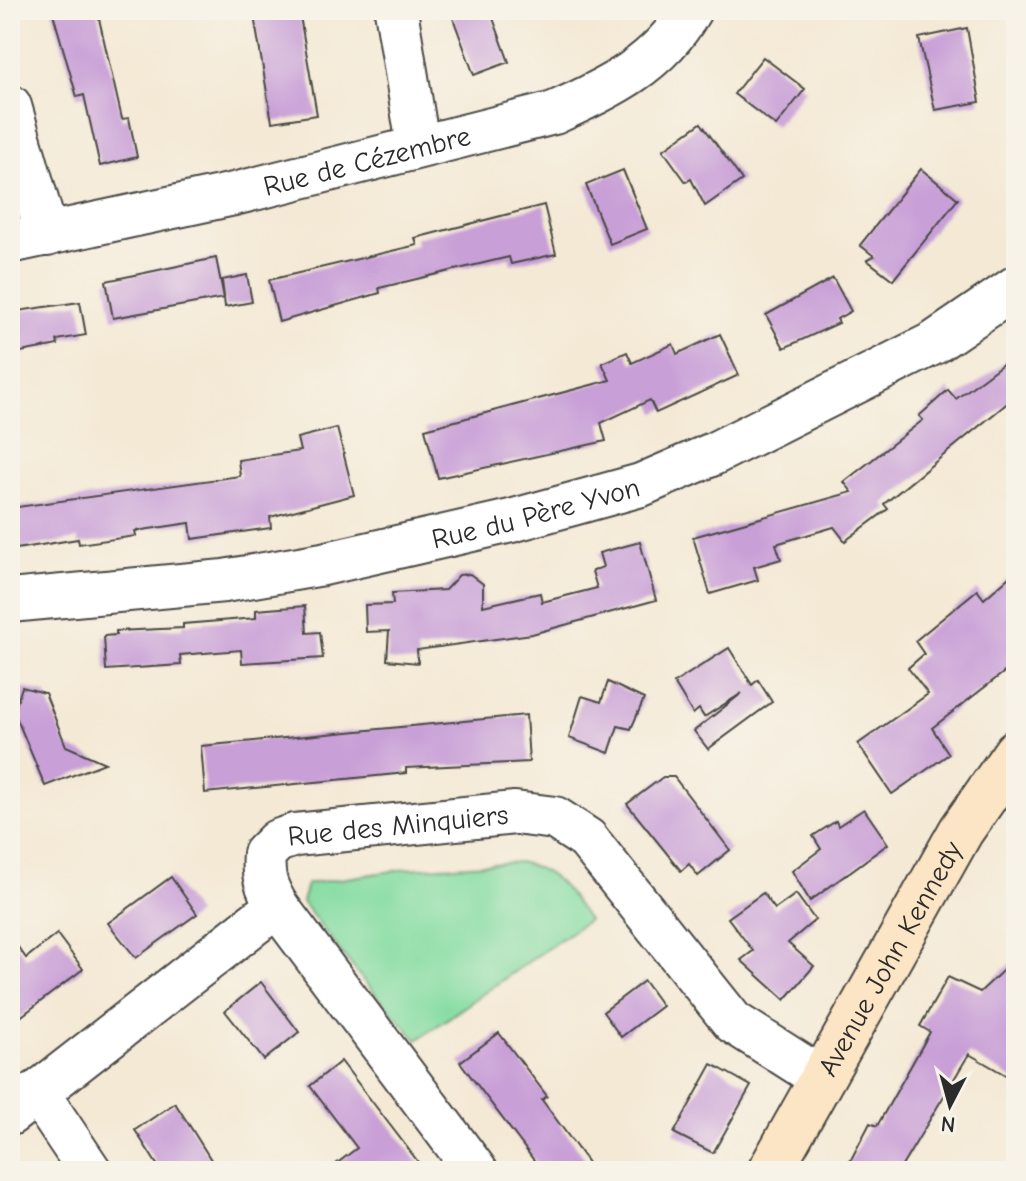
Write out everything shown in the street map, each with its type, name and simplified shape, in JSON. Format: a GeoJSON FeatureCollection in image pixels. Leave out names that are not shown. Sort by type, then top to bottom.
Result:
{"type":"FeatureCollection","features":[{"type":"Feature","properties":{"kind":"main road","name":"Avenue John Kennedy"},"geometry":{"type":"LineString","coordinates":[[770,1171],[961,831],[1016,752]]}},
{"type":"Feature","properties":{"kind":"street"},"geometry":{"type":"LineString","coordinates":[[396,10],[418,145]]}},
{"type":"Feature","properties":{"kind":"street","name":"Rue de Cézembre"},"geometry":{"type":"LineString","coordinates":[[29,238],[234,194],[554,113],[599,93],[658,55],[690,10]]}},
{"type":"Feature","properties":{"kind":"street"},"geometry":{"type":"LineString","coordinates":[[10,106],[29,238]]}},
{"type":"Feature","properties":{"kind":"street","name":"Rue du Père Yvon"},"geometry":{"type":"LineString","coordinates":[[10,601],[224,581],[323,564],[511,521],[641,485],[713,454],[934,343],[1016,287]]}},
{"type":"Feature","properties":{"kind":"street","name":"Rue des Minquiers"},"geometry":{"type":"LineString","coordinates":[[277,906],[264,884],[264,854],[277,841],[295,835],[515,813],[555,818],[587,839],[733,1022],[821,1078]]}},
{"type":"Feature","properties":{"kind":"street"},"geometry":{"type":"LineString","coordinates":[[90,1171],[24,1103],[277,906],[476,1171]]}},
{"type":"Feature","properties":{"kind":"green space"},"geometry":{"type":"Polygon","coordinates":[[[519,862],[552,876],[567,890],[588,920],[417,1040],[363,980],[302,902],[307,884],[406,869],[519,862]]]}},
{"type":"Feature","properties":{"kind":"building"},"geometry":{"type":"Polygon","coordinates":[[[52,10],[97,10],[122,119],[129,118],[137,157],[100,166],[84,95],[77,97],[52,10]]]}},
{"type":"Feature","properties":{"kind":"building"},"geometry":{"type":"Polygon","coordinates":[[[253,10],[299,10],[317,115],[272,122],[253,10]]]}},
{"type":"Feature","properties":{"kind":"building"},"geometry":{"type":"Polygon","coordinates":[[[450,10],[490,10],[509,62],[474,75],[450,10]]]}},
{"type":"Feature","properties":{"kind":"building"},"geometry":{"type":"Polygon","coordinates":[[[967,28],[980,102],[935,110],[919,38],[967,28]]]}},
{"type":"Feature","properties":{"kind":"building"},"geometry":{"type":"Polygon","coordinates":[[[763,57],[805,89],[776,126],[734,94],[763,57]]]}},
{"type":"Feature","properties":{"kind":"building"},"geometry":{"type":"Polygon","coordinates":[[[701,123],[742,180],[705,206],[691,179],[686,182],[663,150],[701,123]]]}},
{"type":"Feature","properties":{"kind":"building"},"geometry":{"type":"Polygon","coordinates":[[[921,169],[958,199],[893,280],[867,260],[874,256],[860,245],[921,169]]]}},
{"type":"Feature","properties":{"kind":"building"},"geometry":{"type":"Polygon","coordinates":[[[623,170],[647,229],[610,244],[586,185],[623,170]]]}},
{"type":"Feature","properties":{"kind":"building"},"geometry":{"type":"Polygon","coordinates":[[[544,205],[556,254],[511,264],[509,257],[379,288],[380,293],[279,322],[269,280],[417,245],[415,238],[544,205]]]}},
{"type":"Feature","properties":{"kind":"building"},"geometry":{"type":"Polygon","coordinates":[[[216,258],[224,298],[113,318],[106,281],[216,258]]]}},
{"type":"Feature","properties":{"kind":"building"},"geometry":{"type":"Polygon","coordinates":[[[247,275],[252,302],[225,307],[222,280],[247,275]]]}},
{"type":"Feature","properties":{"kind":"building"},"geometry":{"type":"Polygon","coordinates":[[[833,278],[851,311],[837,319],[839,323],[784,348],[766,315],[833,278]]]}},
{"type":"Feature","properties":{"kind":"building"},"geometry":{"type":"Polygon","coordinates":[[[80,302],[86,335],[57,340],[58,345],[10,354],[10,312],[80,302]]]}},
{"type":"Feature","properties":{"kind":"building"},"geometry":{"type":"Polygon","coordinates":[[[720,334],[739,375],[656,413],[650,400],[601,423],[606,441],[438,478],[425,429],[610,380],[602,363],[627,352],[632,363],[673,344],[677,354],[720,334]]]}},
{"type":"Feature","properties":{"kind":"building"},"geometry":{"type":"Polygon","coordinates":[[[1016,354],[1016,396],[884,504],[888,509],[845,541],[834,527],[776,544],[781,559],[754,567],[758,580],[710,594],[693,537],[852,492],[844,482],[923,420],[919,416],[948,390],[956,399],[1016,354]]]}},
{"type":"Feature","properties":{"kind":"building"},"geometry":{"type":"Polygon","coordinates":[[[337,428],[354,495],[270,517],[271,528],[192,539],[190,523],[135,531],[136,536],[79,544],[78,539],[10,550],[10,508],[240,476],[238,460],[300,451],[297,438],[337,428]]]}},
{"type":"Feature","properties":{"kind":"building"},"geometry":{"type":"Polygon","coordinates":[[[640,542],[656,600],[532,634],[417,650],[418,663],[387,660],[389,631],[366,632],[365,605],[393,604],[392,593],[445,590],[459,575],[470,574],[483,584],[483,606],[540,593],[542,602],[597,588],[592,571],[603,567],[599,553],[640,542]]]}},
{"type":"Feature","properties":{"kind":"building"},"geometry":{"type":"Polygon","coordinates":[[[1016,571],[1016,663],[932,728],[949,754],[892,794],[858,744],[928,694],[908,668],[924,654],[915,641],[977,590],[984,599],[1016,571]]]}},
{"type":"Feature","properties":{"kind":"building"},"geometry":{"type":"Polygon","coordinates":[[[305,606],[307,633],[320,632],[323,658],[242,663],[241,650],[180,655],[181,665],[106,670],[104,636],[116,635],[116,631],[183,628],[183,624],[256,618],[256,610],[305,606]]]}},
{"type":"Feature","properties":{"kind":"building"},"geometry":{"type":"Polygon","coordinates":[[[729,648],[752,685],[758,680],[772,702],[708,749],[694,731],[742,693],[704,717],[699,709],[693,714],[674,683],[729,648]]]}},
{"type":"Feature","properties":{"kind":"building"},"geometry":{"type":"Polygon","coordinates":[[[608,682],[644,699],[631,729],[618,726],[609,753],[569,738],[582,696],[601,702],[608,682]]]}},
{"type":"Feature","properties":{"kind":"building"},"geometry":{"type":"Polygon","coordinates":[[[22,687],[45,693],[66,746],[105,763],[45,786],[14,712],[22,687]]]}},
{"type":"Feature","properties":{"kind":"building"},"geometry":{"type":"Polygon","coordinates":[[[526,715],[529,762],[406,768],[406,773],[205,793],[201,746],[526,715]]]}},
{"type":"Feature","properties":{"kind":"building"},"geometry":{"type":"Polygon","coordinates":[[[663,777],[674,777],[730,850],[698,876],[689,864],[681,871],[627,804],[663,777]]]}},
{"type":"Feature","properties":{"kind":"building"},"geometry":{"type":"Polygon","coordinates":[[[864,809],[888,844],[810,901],[792,871],[821,849],[813,836],[836,821],[838,826],[864,809]]]}},
{"type":"Feature","properties":{"kind":"building"},"geometry":{"type":"Polygon","coordinates":[[[171,877],[197,914],[136,958],[108,923],[171,877]]]}},
{"type":"Feature","properties":{"kind":"building"},"geometry":{"type":"Polygon","coordinates":[[[763,893],[775,909],[796,894],[815,920],[788,943],[814,966],[785,1000],[741,960],[753,951],[728,918],[763,893]]]}},
{"type":"Feature","properties":{"kind":"building"},"geometry":{"type":"Polygon","coordinates":[[[57,934],[83,969],[10,1025],[10,936],[26,958],[57,934]]]}},
{"type":"Feature","properties":{"kind":"building"},"geometry":{"type":"Polygon","coordinates":[[[1016,958],[1016,1081],[969,1054],[899,1171],[845,1171],[870,1123],[877,1126],[930,1032],[920,1026],[948,977],[980,992],[1016,958]]]}},
{"type":"Feature","properties":{"kind":"building"},"geometry":{"type":"Polygon","coordinates":[[[644,981],[662,1006],[621,1037],[603,1012],[644,981]]]}},
{"type":"Feature","properties":{"kind":"building"},"geometry":{"type":"Polygon","coordinates":[[[261,982],[299,1032],[264,1060],[225,1011],[261,982]]]}},
{"type":"Feature","properties":{"kind":"building"},"geometry":{"type":"Polygon","coordinates":[[[499,1033],[547,1096],[542,1100],[594,1171],[542,1171],[460,1062],[499,1033]]]}},
{"type":"Feature","properties":{"kind":"building"},"geometry":{"type":"Polygon","coordinates":[[[341,1061],[425,1171],[327,1171],[357,1148],[310,1086],[341,1061]]]}},
{"type":"Feature","properties":{"kind":"building"},"geometry":{"type":"Polygon","coordinates":[[[712,1064],[751,1086],[713,1153],[674,1133],[712,1064]]]}},
{"type":"Feature","properties":{"kind":"building"},"geometry":{"type":"Polygon","coordinates":[[[175,1103],[218,1171],[161,1171],[135,1130],[175,1103]]]}}]}
